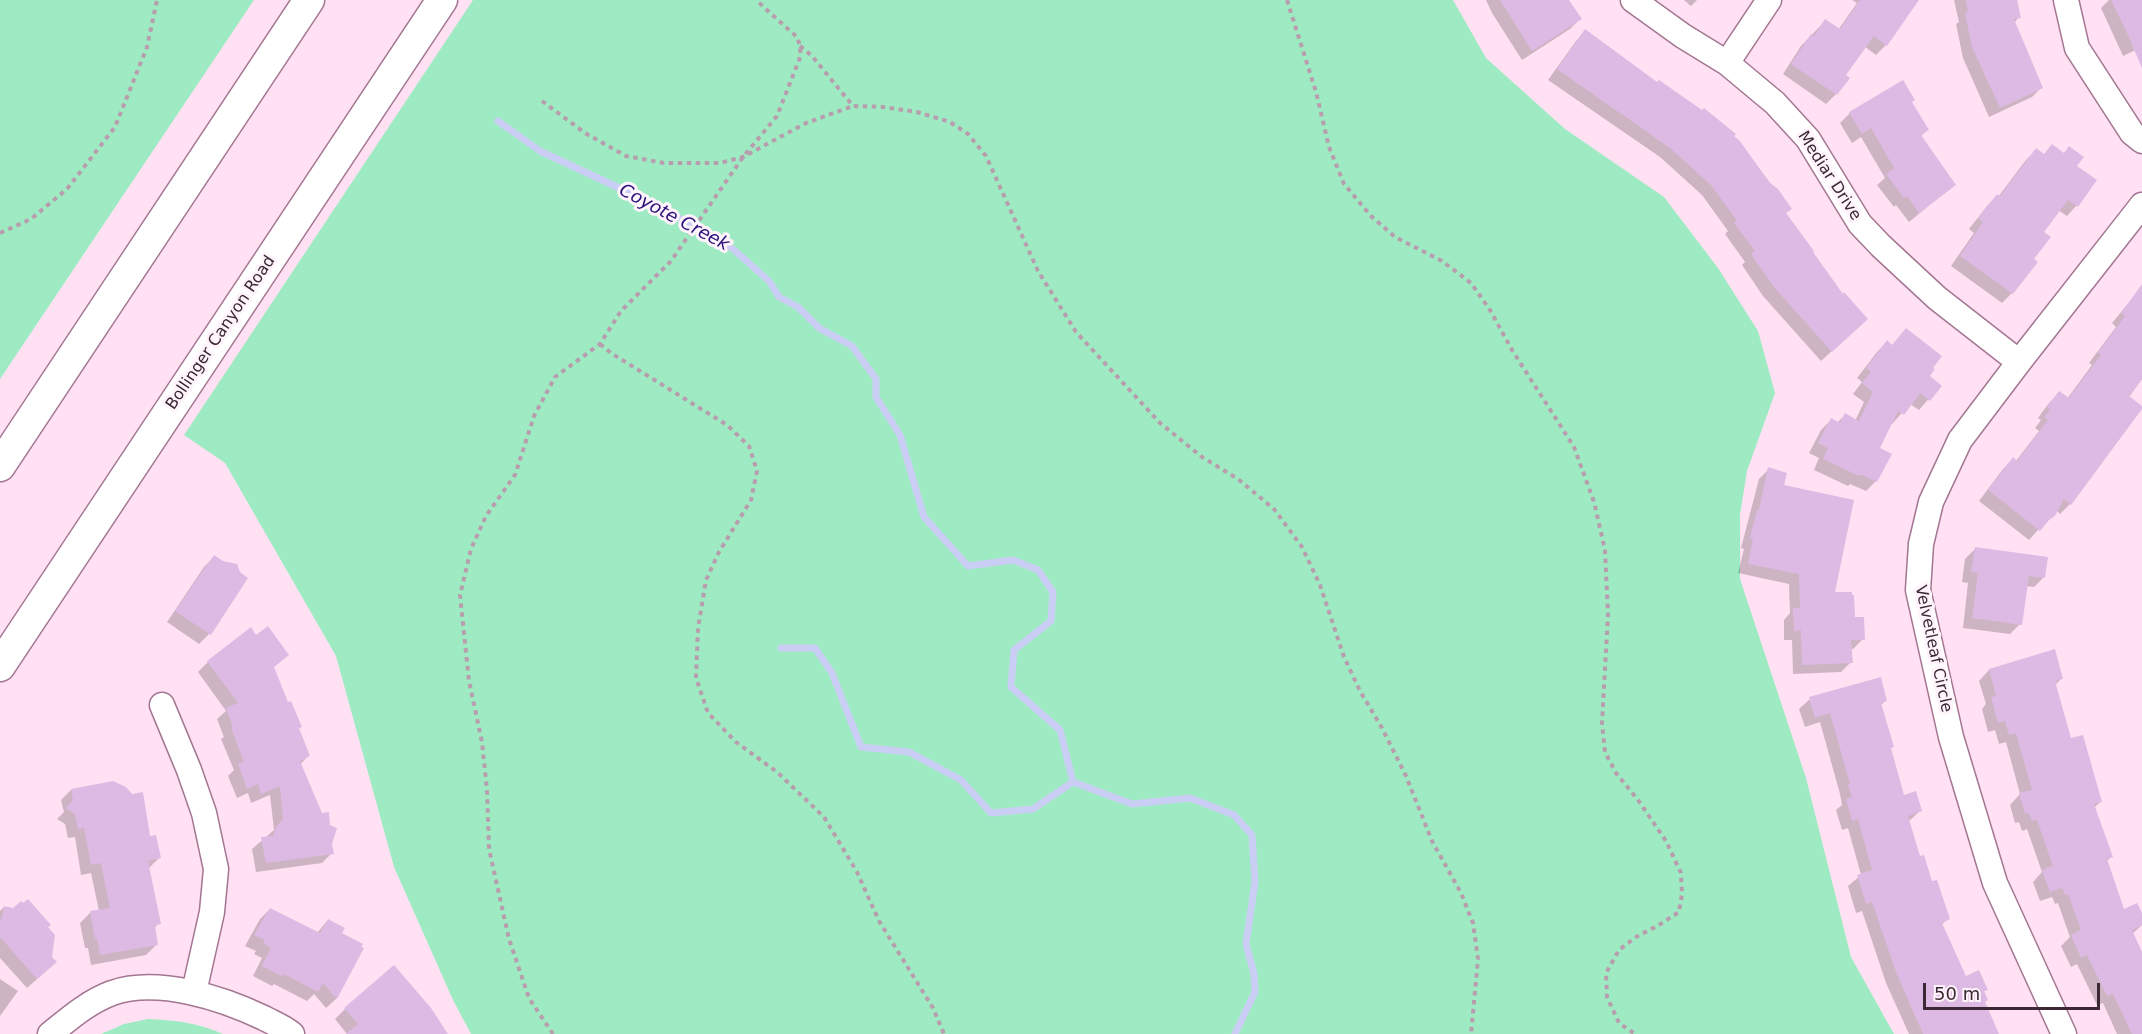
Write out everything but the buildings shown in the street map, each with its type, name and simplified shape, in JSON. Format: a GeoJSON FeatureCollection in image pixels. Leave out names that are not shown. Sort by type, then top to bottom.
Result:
{"type":"FeatureCollection","features":[{"type":"Feature","properties":{"kind":"main road"},"geometry":{"type":"LineString","coordinates":[[0,466],[309,0]]}},
{"type":"Feature","properties":{"kind":"main road","name":"Bollinger Canyon Road"},"geometry":{"type":"LineString","coordinates":[[0,666],[442,0]]}},
{"type":"Feature","properties":{"kind":"street","name":"Mediar Drive"},"geometry":{"type":"LineString","coordinates":[[1633,0],[1673,29],[1727,63],[1774,103],[1808,139],[1860,224],[1936,298],[2019,362]]}},
{"type":"Feature","properties":{"kind":"street"},"geometry":{"type":"LineString","coordinates":[[1727,63],[1769,0]]}},
{"type":"Feature","properties":{"kind":"street"},"geometry":{"type":"LineString","coordinates":[[2066,0],[2077,48],[2132,133],[2142,141]]}},
{"type":"Feature","properties":{"kind":"street","name":"Velvetleaf Circle"},"geometry":{"type":"LineString","coordinates":[[2064,1034],[1995,883],[1951,737],[1918,590],[1921,544],[1931,502],[1960,441],[2142,205]]}},
{"type":"Feature","properties":{"kind":"street"},"geometry":{"type":"LineString","coordinates":[[162,705],[204,813],[216,870],[212,912],[194,992]]}},
{"type":"Feature","properties":{"kind":"street"},"geometry":{"type":"LineString","coordinates":[[50,1034],[85,1006],[113,993],[143,988],[194,992],[238,1005],[292,1034]]}},
{"type":"Feature","properties":{"kind":"path"},"geometry":{"type":"LineString","coordinates":[[0,232],[31,219],[66,189],[116,127],[147,47],[157,0]]}},
{"type":"Feature","properties":{"kind":"path"},"geometry":{"type":"LineString","coordinates":[[553,1034],[530,998],[512,949],[491,860],[482,742],[469,681],[460,595],[471,549],[486,516],[515,475],[534,416],[555,377],[600,344],[621,311],[671,261],[743,157],[777,116],[801,55],[800,46],[798,38],[756,0]]}},
{"type":"Feature","properties":{"kind":"path"},"geometry":{"type":"LineString","coordinates":[[1287,0],[1316,92],[1329,147],[1344,184],[1371,216],[1395,237],[1442,261],[1471,283],[1574,447],[1594,502],[1605,550],[1608,615],[1602,723],[1605,752],[1616,773],[1666,841],[1681,873],[1682,894],[1678,912],[1619,950],[1606,973],[1607,997],[1619,1023],[1635,1034]]}},
{"type":"Feature","properties":{"kind":"path"},"geometry":{"type":"LineString","coordinates":[[800,46],[812,56],[853,106]]}},
{"type":"Feature","properties":{"kind":"path"},"geometry":{"type":"LineString","coordinates":[[542,101],[585,133],[626,156],[664,163],[720,163],[743,157],[806,123],[853,106],[883,107],[917,112],[950,122],[968,134],[986,156],[1038,271],[1076,332],[1160,423],[1202,457],[1238,479],[1274,509],[1302,547],[1320,585],[1344,657],[1406,776],[1432,841],[1461,893],[1473,924],[1478,959],[1471,1034]]}},
{"type":"Feature","properties":{"kind":"path"},"geometry":{"type":"LineString","coordinates":[[600,344],[727,425],[750,446],[757,471],[750,500],[719,552],[706,580],[698,628],[696,678],[708,713],[736,742],[777,772],[824,818],[857,872],[879,921],[933,1008],[944,1034]]}},
{"type":"Feature","properties":{"kind":"green space"},"geometry":{"type":"Polygon","coordinates":[[[0,0],[254,0],[0,379],[0,0]]]}},
{"type":"Feature","properties":{"kind":"green space"},"geometry":{"type":"Polygon","coordinates":[[[473,0],[1453,0],[1486,58],[1565,129],[1664,197],[1718,268],[1758,331],[1775,393],[1747,471],[1740,515],[1740,579],[1806,778],[1851,957],[1894,1034],[471,1034],[453,1000],[394,867],[336,656],[225,463],[184,435],[473,0]]]}},
{"type":"Feature","properties":{"kind":"green space"},"geometry":{"type":"Polygon","coordinates":[[[148,1019],[187,1023],[223,1034],[101,1034],[124,1024],[148,1019]]]}},
{"type":"Feature","properties":{"kind":"waterway","name":"Coyote Creek"},"geometry":{"type":"LineString","coordinates":[[498,121],[540,151],[662,208],[733,249],[769,281],[779,297],[798,307],[819,328],[852,346],[876,379],[876,397],[900,435],[924,517],[968,566],[1013,560],[1038,570],[1053,592],[1051,621],[1014,650],[1011,687],[1060,730],[1073,782]]}},
{"type":"Feature","properties":{"kind":"waterway"},"geometry":{"type":"LineString","coordinates":[[781,648],[815,648],[832,673],[861,747],[909,752],[961,780],[991,813],[1033,809],[1073,782]]}},
{"type":"Feature","properties":{"kind":"waterway","name":"Coyote Creek"},"geometry":{"type":"LineString","coordinates":[[1073,782],[1132,804],[1190,798],[1234,815],[1252,835],[1255,882],[1246,944],[1254,974],[1255,992],[1235,1034]]}}]}
